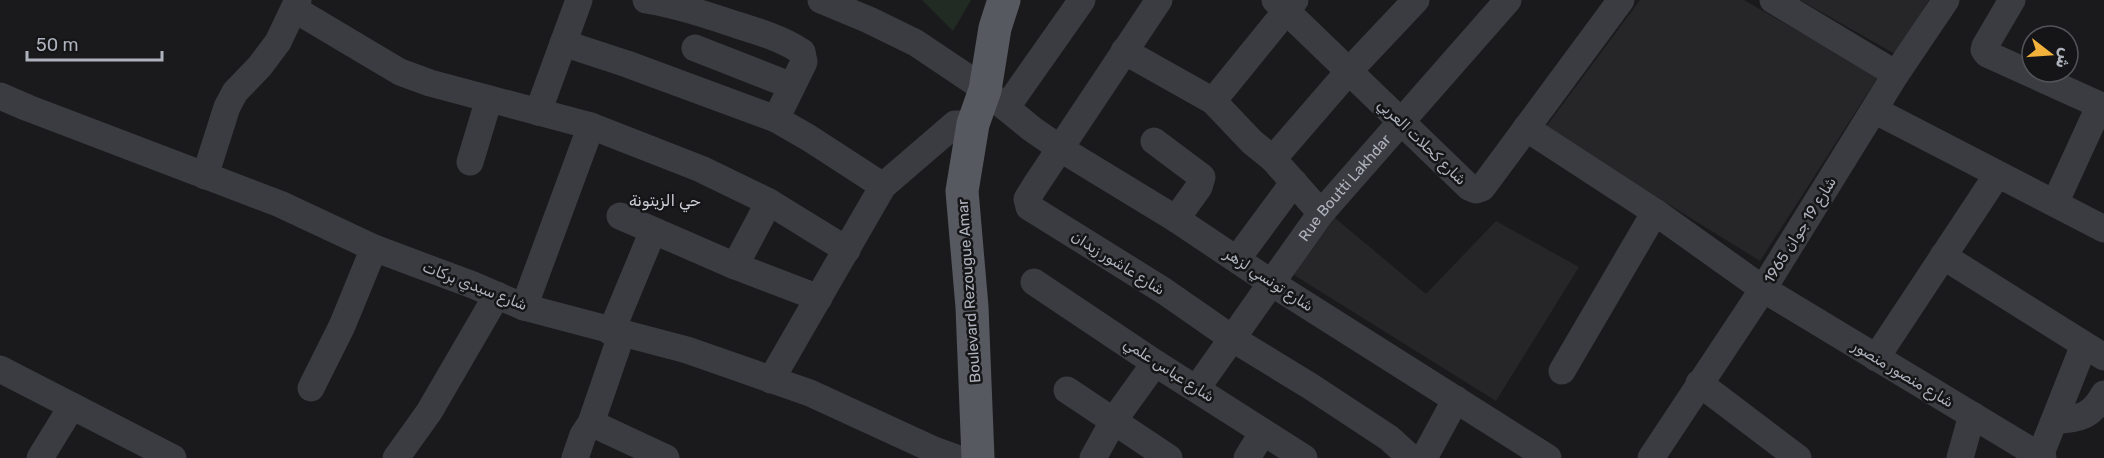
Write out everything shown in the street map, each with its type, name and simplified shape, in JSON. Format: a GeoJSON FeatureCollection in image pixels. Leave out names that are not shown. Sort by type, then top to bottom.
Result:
{"type":"FeatureCollection","features":[{"type":"Feature","properties":{"kind":"main road","name":"Boulevard Rezougue Amar"},"geometry":{"type":"LineString","coordinates":[[978,458],[972,307],[962,191],[973,124],[995,98],[1026,0]]}},
{"type":"Feature","properties":{"kind":"main road","name":"Boulevard Rezougue Amar"},"geometry":{"type":"LineString","coordinates":[[995,98],[1000,14]]}},
{"type":"Feature","properties":{"kind":"street"},"geometry":{"type":"LineString","coordinates":[[538,112],[579,0]]}},
{"type":"Feature","properties":{"kind":"street"},"geometry":{"type":"LineString","coordinates":[[646,0],[688,9],[788,43],[802,52],[805,57],[776,119]]}},
{"type":"Feature","properties":{"kind":"street","name":"شارع تونسي لزهر"},"geometry":{"type":"LineString","coordinates":[[821,0],[869,20],[916,44],[995,98],[1061,149],[1176,219],[1273,284],[1548,458]]}},
{"type":"Feature","properties":{"kind":"street"},"geometry":{"type":"LineString","coordinates":[[995,98],[1082,0]]}},
{"type":"Feature","properties":{"kind":"street","name":"شارع عاشور زيدان"},"geometry":{"type":"LineString","coordinates":[[1159,0],[1028,200],[1029,207],[1310,386],[1389,438],[1411,457]]}},
{"type":"Feature","properties":{"kind":"street"},"geometry":{"type":"LineString","coordinates":[[1273,159],[1349,71],[1416,0]]}},
{"type":"Feature","properties":{"kind":"street","name":"Rue Boutti Lakhdar"},"geometry":{"type":"LineString","coordinates":[[1197,388],[1273,284],[1321,213],[1508,0]]}},
{"type":"Feature","properties":{"kind":"street","name":"شارع كحلات العربي"},"geometry":{"type":"LineString","coordinates":[[1285,3],[1401,122],[1469,187],[1476,190],[1482,188],[1621,0]]}},
{"type":"Feature","properties":{"kind":"street"},"geometry":{"type":"LineString","coordinates":[[1773,0],[1896,75]]}},
{"type":"Feature","properties":{"kind":"street","name":"شارع 19 جوان 1965"},"geometry":{"type":"LineString","coordinates":[[1651,458],[1763,289],[1876,111],[1896,75],[1946,0]]}},
{"type":"Feature","properties":{"kind":"street"},"geometry":{"type":"LineString","coordinates":[[2012,0],[1984,50],[1988,54],[2102,106],[2093,148],[2055,203]]}},
{"type":"Feature","properties":{"kind":"street"},"geometry":{"type":"LineString","coordinates":[[1213,101],[1285,3]]}},
{"type":"Feature","properties":{"kind":"street"},"geometry":{"type":"LineString","coordinates":[[205,176],[227,107],[235,92],[260,66],[278,42],[296,4],[400,72],[430,83],[591,126],[701,169],[769,202],[847,250]]}},
{"type":"Feature","properties":{"kind":"street"},"geometry":{"type":"LineString","coordinates":[[563,43],[776,119],[883,186]]}},
{"type":"Feature","properties":{"kind":"street"},"geometry":{"type":"LineString","coordinates":[[695,48],[792,86]]}},
{"type":"Feature","properties":{"kind":"street"},"geometry":{"type":"LineString","coordinates":[[1124,51],[1213,101],[1252,142],[1273,159],[1321,213]]}},
{"type":"Feature","properties":{"kind":"street","name":"شارع سيدي بركات"},"geometry":{"type":"LineString","coordinates":[[0,96],[280,204],[374,248],[524,307],[687,350],[810,393],[956,458]]}},
{"type":"Feature","properties":{"kind":"street"},"geometry":{"type":"LineString","coordinates":[[470,162],[489,99]]}},
{"type":"Feature","properties":{"kind":"street"},"geometry":{"type":"LineString","coordinates":[[1876,111],[2104,229]]}},
{"type":"Feature","properties":{"kind":"street"},"geometry":{"type":"LineString","coordinates":[[771,380],[883,186],[955,124],[973,124]]}},
{"type":"Feature","properties":{"kind":"street"},"geometry":{"type":"LineString","coordinates":[[524,307],[591,126]]}},
{"type":"Feature","properties":{"kind":"street","name":"شارع منصور منصور"},"geometry":{"type":"LineString","coordinates":[[1526,128],[1655,212],[1763,289],[2041,457]]}},
{"type":"Feature","properties":{"kind":"street"},"geometry":{"type":"LineString","coordinates":[[1154,141],[1202,177],[1195,193],[1176,219]]}},
{"type":"Feature","properties":{"kind":"street"},"geometry":{"type":"LineString","coordinates":[[1876,358],[1997,175]]}},
{"type":"Feature","properties":{"kind":"street"},"geometry":{"type":"LineString","coordinates":[[1237,259],[1294,182]]}},
{"type":"Feature","properties":{"kind":"street"},"geometry":{"type":"LineString","coordinates":[[735,266],[769,202]]}},
{"type":"Feature","properties":{"kind":"street"},"geometry":{"type":"LineString","coordinates":[[1562,371],[1655,212]]}},
{"type":"Feature","properties":{"kind":"street"},"geometry":{"type":"LineString","coordinates":[[620,216],[735,266],[819,298]]}},
{"type":"Feature","properties":{"kind":"street"},"geometry":{"type":"LineString","coordinates":[[575,458],[583,435],[591,423],[617,332],[653,231]]}},
{"type":"Feature","properties":{"kind":"street"},"geometry":{"type":"LineString","coordinates":[[310,388],[342,326],[374,248]]}},
{"type":"Feature","properties":{"kind":"street"},"geometry":{"type":"LineString","coordinates":[[1943,256],[2094,351],[2054,421],[2041,457]]}},
{"type":"Feature","properties":{"kind":"street","name":"شارع عباس علمي"},"geometry":{"type":"LineString","coordinates":[[1034,282],[1304,458]]}},
{"type":"Feature","properties":{"kind":"street"},"geometry":{"type":"LineString","coordinates":[[396,458],[429,412],[497,296]]}},
{"type":"Feature","properties":{"kind":"street"},"geometry":{"type":"LineString","coordinates":[[1093,458],[1114,420],[1155,363]]}},
{"type":"Feature","properties":{"kind":"street"},"geometry":{"type":"LineString","coordinates":[[0,370],[173,458]]}},
{"type":"Feature","properties":{"kind":"street"},"geometry":{"type":"LineString","coordinates":[[1699,383],[1797,458]]}},
{"type":"Feature","properties":{"kind":"street"},"geometry":{"type":"LineString","coordinates":[[1067,390],[1169,458]]}},
{"type":"Feature","properties":{"kind":"street"},"geometry":{"type":"LineString","coordinates":[[2054,421],[2089,414],[2104,394]]}},
{"type":"Feature","properties":{"kind":"street"},"geometry":{"type":"LineString","coordinates":[[1411,457],[1456,399]]}},
{"type":"Feature","properties":{"kind":"street"},"geometry":{"type":"LineString","coordinates":[[40,458],[72,406]]}},
{"type":"Feature","properties":{"kind":"street"},"geometry":{"type":"LineString","coordinates":[[1960,458],[1972,415]]}},
{"type":"Feature","properties":{"kind":"street"},"geometry":{"type":"LineString","coordinates":[[591,423],[666,458]]}},
{"type":"Feature","properties":{"kind":"street"},"geometry":{"type":"LineString","coordinates":[[1246,458],[1263,432]]}},
{"type":"Feature","properties":{"kind":"shaded area"},"geometry":{"type":"Polygon","coordinates":[[[922,0],[971,0],[953,31],[922,0]]]}},
{"type":"Feature","properties":{"kind":"shaded area"},"geometry":{"type":"Polygon","coordinates":[[[1640,0],[1744,0],[1878,77],[1760,261],[1545,128],[1640,0]]]}},
{"type":"Feature","properties":{"kind":"shaded area"},"geometry":{"type":"Polygon","coordinates":[[[1800,0],[1929,0],[1895,54],[1800,0]]]}},
{"type":"Feature","properties":{"kind":"shaded area"},"geometry":{"type":"Polygon","coordinates":[[[1329,213],[1426,294],[1496,221],[1579,267],[1496,401],[1294,275],[1329,213]]]}},
{"type":"Feature","properties":{"kind":"district","name":"حي الزيتونة"},"geometry":{"type":"Point","coordinates":[665,200]}}]}
